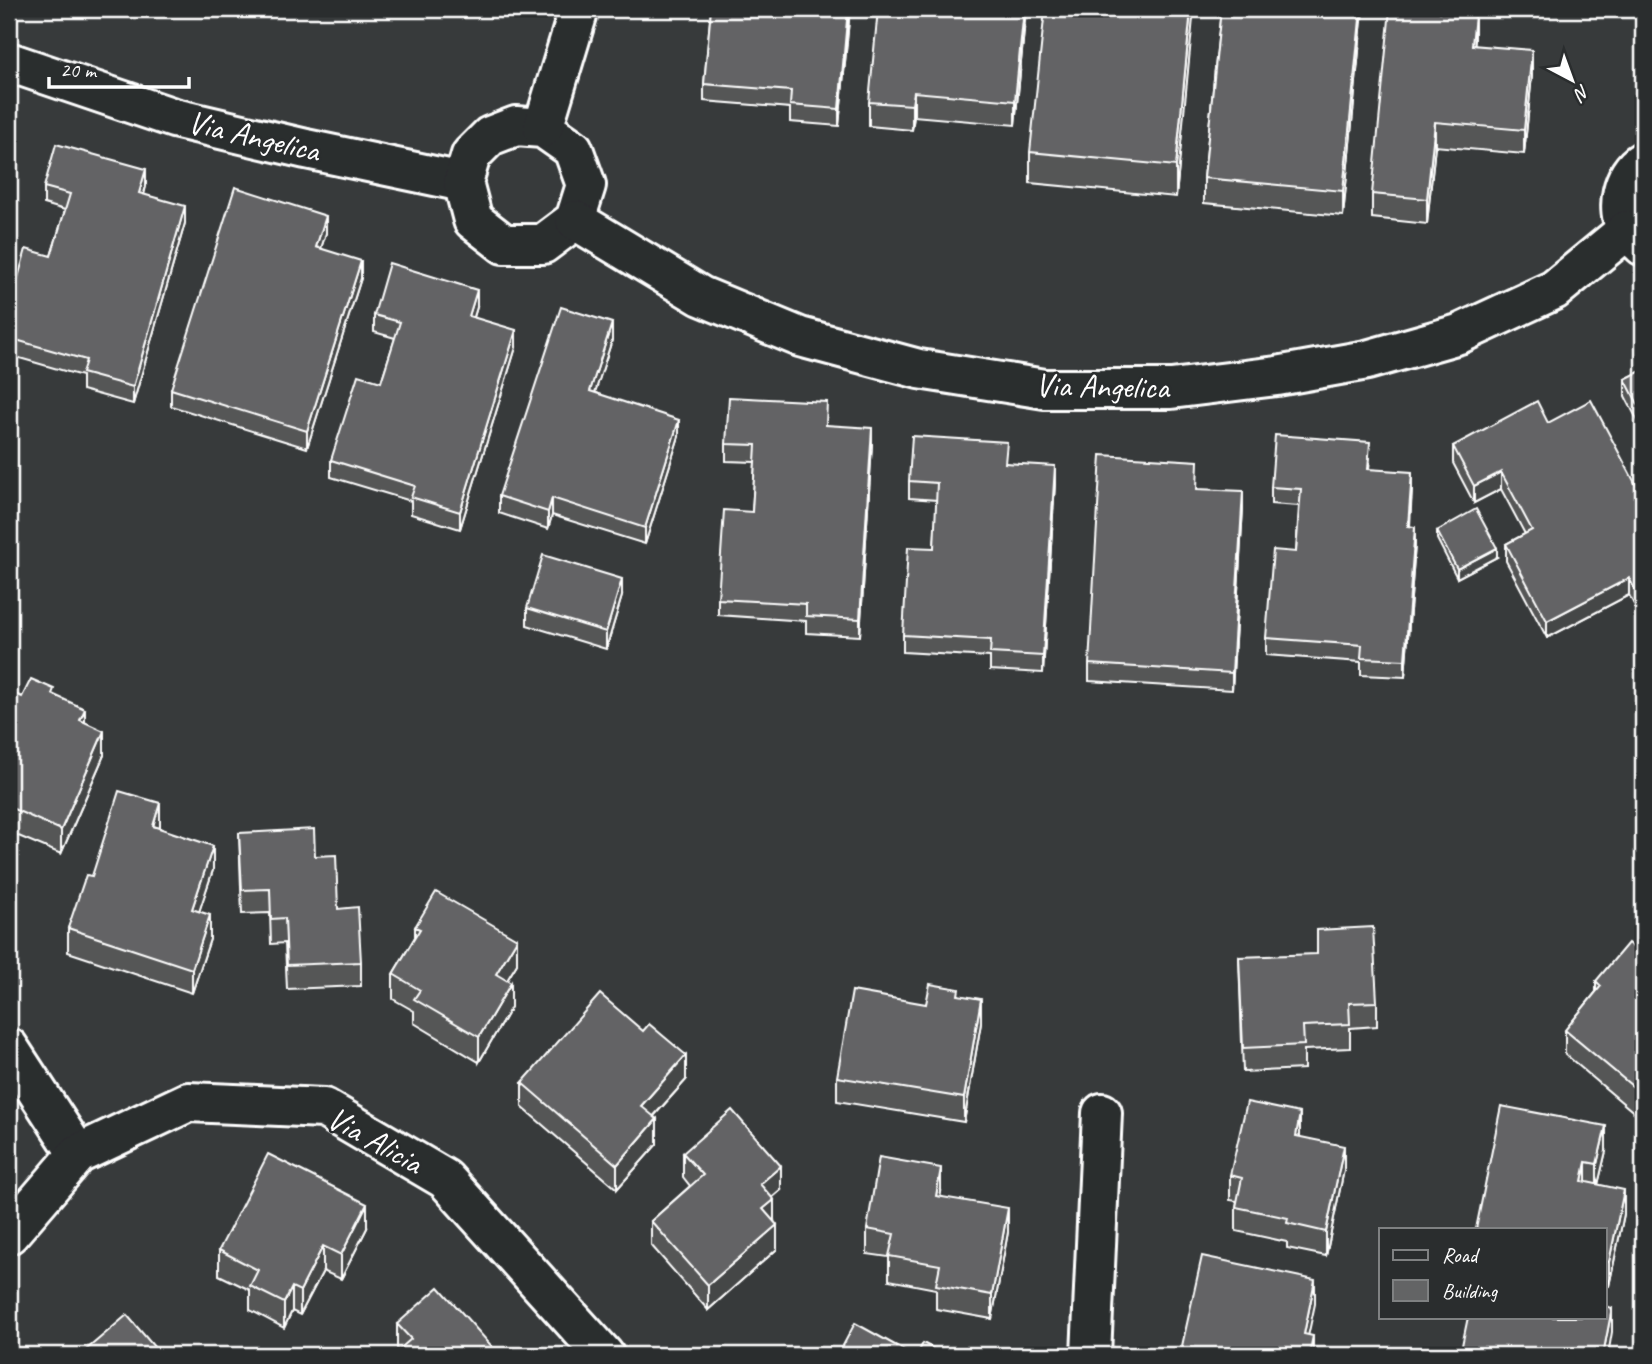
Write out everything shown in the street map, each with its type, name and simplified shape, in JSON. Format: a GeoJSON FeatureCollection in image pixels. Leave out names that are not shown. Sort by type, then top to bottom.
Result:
{"type":"FeatureCollection","features":[{"type":"Feature","properties":{"kind":"street"},"geometry":{"type":"LineString","coordinates":[[543,128],[579,9]]}},
{"type":"Feature","properties":{"kind":"street","name":"Via Angelica"},"geometry":{"type":"LineString","coordinates":[[9,62],[174,118],[463,182]]}},
{"type":"Feature","properties":{"kind":"street"},"geometry":{"type":"LineString","coordinates":[[516,126],[543,128],[573,149],[586,184],[575,220],[543,244],[504,244],[473,220],[463,182],[471,155],[490,136],[516,126]]}},
{"type":"Feature","properties":{"kind":"street","name":"Via Angelica"},"geometry":{"type":"LineString","coordinates":[[575,220],[701,296],[800,337],[919,369],[1045,389],[1171,389],[1277,376],[1367,360],[1459,334],[1554,290],[1635,238],[1621,207],[1625,183],[1643,161]]}},
{"type":"Feature","properties":{"kind":"street"},"geometry":{"type":"LineString","coordinates":[[9,1048],[78,1154],[9,1234]]}},
{"type":"Feature","properties":{"kind":"street","name":"Via Alicia"},"geometry":{"type":"LineString","coordinates":[[78,1154],[188,1102],[324,1108],[445,1179],[604,1355]]}},
{"type":"Feature","properties":{"kind":"street"},"geometry":{"type":"LineString","coordinates":[[1091,1355],[1102,1113]]}},
{"type":"Feature","properties":{"kind":"building"},"geometry":{"type":"Polygon","coordinates":[[[711,9],[848,9],[839,109],[790,105],[791,91],[704,84],[711,9]]]}},
{"type":"Feature","properties":{"kind":"building"},"geometry":{"type":"Polygon","coordinates":[[[878,9],[1024,9],[1015,101],[914,92],[912,105],[869,102],[878,9]]]}},
{"type":"Feature","properties":{"kind":"building"},"geometry":{"type":"Polygon","coordinates":[[[1045,9],[1191,9],[1176,166],[1030,152],[1045,9]]]}},
{"type":"Feature","properties":{"kind":"building"},"geometry":{"type":"Polygon","coordinates":[[[1221,9],[1361,9],[1343,191],[1204,178],[1221,9]]]}},
{"type":"Feature","properties":{"kind":"building"},"geometry":{"type":"Polygon","coordinates":[[[1390,9],[1441,9],[1440,12],[1475,15],[1472,45],[1532,50],[1524,130],[1435,122],[1427,199],[1372,194],[1390,9]]]}},
{"type":"Feature","properties":{"kind":"building"},"geometry":{"type":"Polygon","coordinates":[[[56,144],[146,169],[139,193],[185,206],[133,387],[82,373],[86,360],[9,338],[9,310],[26,249],[51,256],[70,194],[44,187],[56,144]]]}},
{"type":"Feature","properties":{"kind":"building"},"geometry":{"type":"Polygon","coordinates":[[[9,150],[14,152],[9,169],[9,150]]]}},
{"type":"Feature","properties":{"kind":"building"},"geometry":{"type":"Polygon","coordinates":[[[235,187],[326,216],[316,247],[361,261],[307,431],[171,389],[235,187]]]}},
{"type":"Feature","properties":{"kind":"building"},"geometry":{"type":"Polygon","coordinates":[[[389,263],[477,290],[469,316],[516,330],[460,512],[411,497],[415,486],[331,460],[358,375],[381,382],[400,322],[374,315],[389,263]]]}},
{"type":"Feature","properties":{"kind":"building"},"geometry":{"type":"Polygon","coordinates":[[[561,307],[612,323],[590,391],[679,420],[645,528],[552,498],[548,512],[499,496],[561,307]]]}},
{"type":"Feature","properties":{"kind":"building"},"geometry":{"type":"Polygon","coordinates":[[[1643,370],[1643,414],[1625,379],[1643,370]]]}},
{"type":"Feature","properties":{"kind":"building"},"geometry":{"type":"Polygon","coordinates":[[[729,397],[827,402],[826,425],[872,428],[860,619],[806,616],[806,604],[718,599],[724,510],[752,512],[756,445],[726,444],[729,397]]]}},
{"type":"Feature","properties":{"kind":"building"},"geometry":{"type":"Polygon","coordinates":[[[1591,400],[1643,498],[1643,587],[1636,591],[1629,578],[1547,621],[1506,544],[1532,530],[1501,472],[1474,486],[1453,446],[1537,401],[1548,423],[1591,400]]]}},
{"type":"Feature","properties":{"kind":"building"},"geometry":{"type":"Polygon","coordinates":[[[1275,435],[1370,442],[1368,469],[1412,472],[1408,526],[1415,527],[1405,660],[1361,658],[1362,645],[1266,638],[1273,550],[1296,552],[1301,489],[1271,487],[1275,435]]]}},
{"type":"Feature","properties":{"kind":"building"},"geometry":{"type":"Polygon","coordinates":[[[912,436],[1007,442],[1005,463],[1055,466],[1043,656],[990,653],[991,640],[903,635],[908,547],[934,548],[937,483],[909,481],[912,436]]]}},
{"type":"Feature","properties":{"kind":"building"},"geometry":{"type":"Polygon","coordinates":[[[1101,455],[1198,461],[1197,489],[1243,491],[1232,673],[1089,664],[1101,455]]]}},
{"type":"Feature","properties":{"kind":"building"},"geometry":{"type":"Polygon","coordinates":[[[1476,509],[1497,548],[1457,569],[1437,531],[1476,509]]]}},
{"type":"Feature","properties":{"kind":"building"},"geometry":{"type":"Polygon","coordinates":[[[543,555],[622,579],[606,632],[527,608],[543,555]]]}},
{"type":"Feature","properties":{"kind":"building"},"geometry":{"type":"Polygon","coordinates":[[[31,679],[54,689],[52,694],[85,709],[80,720],[104,731],[61,830],[9,807],[9,702],[13,693],[22,697],[31,679]]]}},
{"type":"Feature","properties":{"kind":"building"},"geometry":{"type":"Polygon","coordinates":[[[119,791],[160,803],[153,826],[213,846],[192,909],[210,915],[192,969],[68,928],[86,875],[92,876],[119,791]]]}},
{"type":"Feature","properties":{"kind":"building"},"geometry":{"type":"Polygon","coordinates":[[[314,829],[315,856],[336,855],[338,909],[358,907],[361,962],[287,965],[285,918],[271,919],[270,889],[242,890],[239,833],[314,829]]]}},
{"type":"Feature","properties":{"kind":"building"},"geometry":{"type":"Polygon","coordinates":[[[436,892],[517,939],[496,974],[511,983],[479,1037],[414,999],[420,990],[393,974],[420,929],[415,927],[436,892]]]}},
{"type":"Feature","properties":{"kind":"building"},"geometry":{"type":"Polygon","coordinates":[[[1373,927],[1377,1002],[1349,1003],[1350,1024],[1303,1026],[1304,1045],[1243,1048],[1239,957],[1317,954],[1317,930],[1373,927]]]}},
{"type":"Feature","properties":{"kind":"building"},"geometry":{"type":"Polygon","coordinates":[[[1628,943],[1643,956],[1643,1095],[1565,1030],[1601,986],[1596,981],[1628,943]]]}},
{"type":"Feature","properties":{"kind":"building"},"geometry":{"type":"Polygon","coordinates":[[[930,984],[959,989],[958,995],[981,999],[964,1098],[837,1077],[852,991],[926,1004],[930,984]]]}},
{"type":"Feature","properties":{"kind":"building"},"geometry":{"type":"Polygon","coordinates":[[[600,994],[643,1031],[649,1024],[686,1055],[641,1106],[657,1119],[617,1165],[522,1083],[600,994]]]}},
{"type":"Feature","properties":{"kind":"building"},"geometry":{"type":"Polygon","coordinates":[[[1247,1102],[1300,1113],[1296,1136],[1344,1146],[1326,1232],[1287,1223],[1288,1218],[1236,1207],[1242,1178],[1230,1175],[1247,1102]]]}},
{"type":"Feature","properties":{"kind":"building"},"geometry":{"type":"Polygon","coordinates":[[[1501,1106],[1606,1126],[1597,1164],[1586,1162],[1582,1181],[1624,1190],[1609,1262],[1606,1261],[1606,1228],[1476,1228],[1501,1106]]]}},
{"type":"Feature","properties":{"kind":"building"},"geometry":{"type":"Polygon","coordinates":[[[732,1110],[781,1166],[760,1184],[774,1200],[763,1209],[777,1225],[708,1285],[651,1221],[703,1175],[683,1153],[732,1110]]]}},
{"type":"Feature","properties":{"kind":"building"},"geometry":{"type":"Polygon","coordinates":[[[268,1154],[367,1204],[341,1255],[323,1246],[300,1291],[292,1287],[284,1303],[250,1286],[258,1270],[219,1250],[268,1154]]]}},
{"type":"Feature","properties":{"kind":"building"},"geometry":{"type":"Polygon","coordinates":[[[879,1157],[941,1168],[936,1196],[1008,1208],[992,1295],[936,1285],[940,1265],[889,1256],[894,1234],[867,1229],[879,1157]]]}},
{"type":"Feature","properties":{"kind":"building"},"geometry":{"type":"Polygon","coordinates":[[[1202,1256],[1315,1280],[1304,1334],[1313,1336],[1309,1355],[1180,1355],[1202,1256]]]}},
{"type":"Feature","properties":{"kind":"building"},"geometry":{"type":"Polygon","coordinates":[[[439,1287],[496,1351],[490,1355],[393,1355],[411,1339],[397,1324],[439,1287]]]}},
{"type":"Feature","properties":{"kind":"building"},"geometry":{"type":"Polygon","coordinates":[[[1606,1306],[1612,1308],[1603,1355],[1460,1355],[1468,1318],[1606,1318],[1606,1306]]]}},
{"type":"Feature","properties":{"kind":"building"},"geometry":{"type":"Polygon","coordinates":[[[127,1315],[161,1355],[80,1355],[127,1315]]]}},
{"type":"Feature","properties":{"kind":"building"},"geometry":{"type":"Polygon","coordinates":[[[855,1323],[913,1355],[838,1355],[855,1323]]]}},
{"type":"Feature","properties":{"kind":"building"},"geometry":{"type":"Polygon","coordinates":[[[923,1343],[945,1355],[917,1355],[923,1343]]]}}]}
